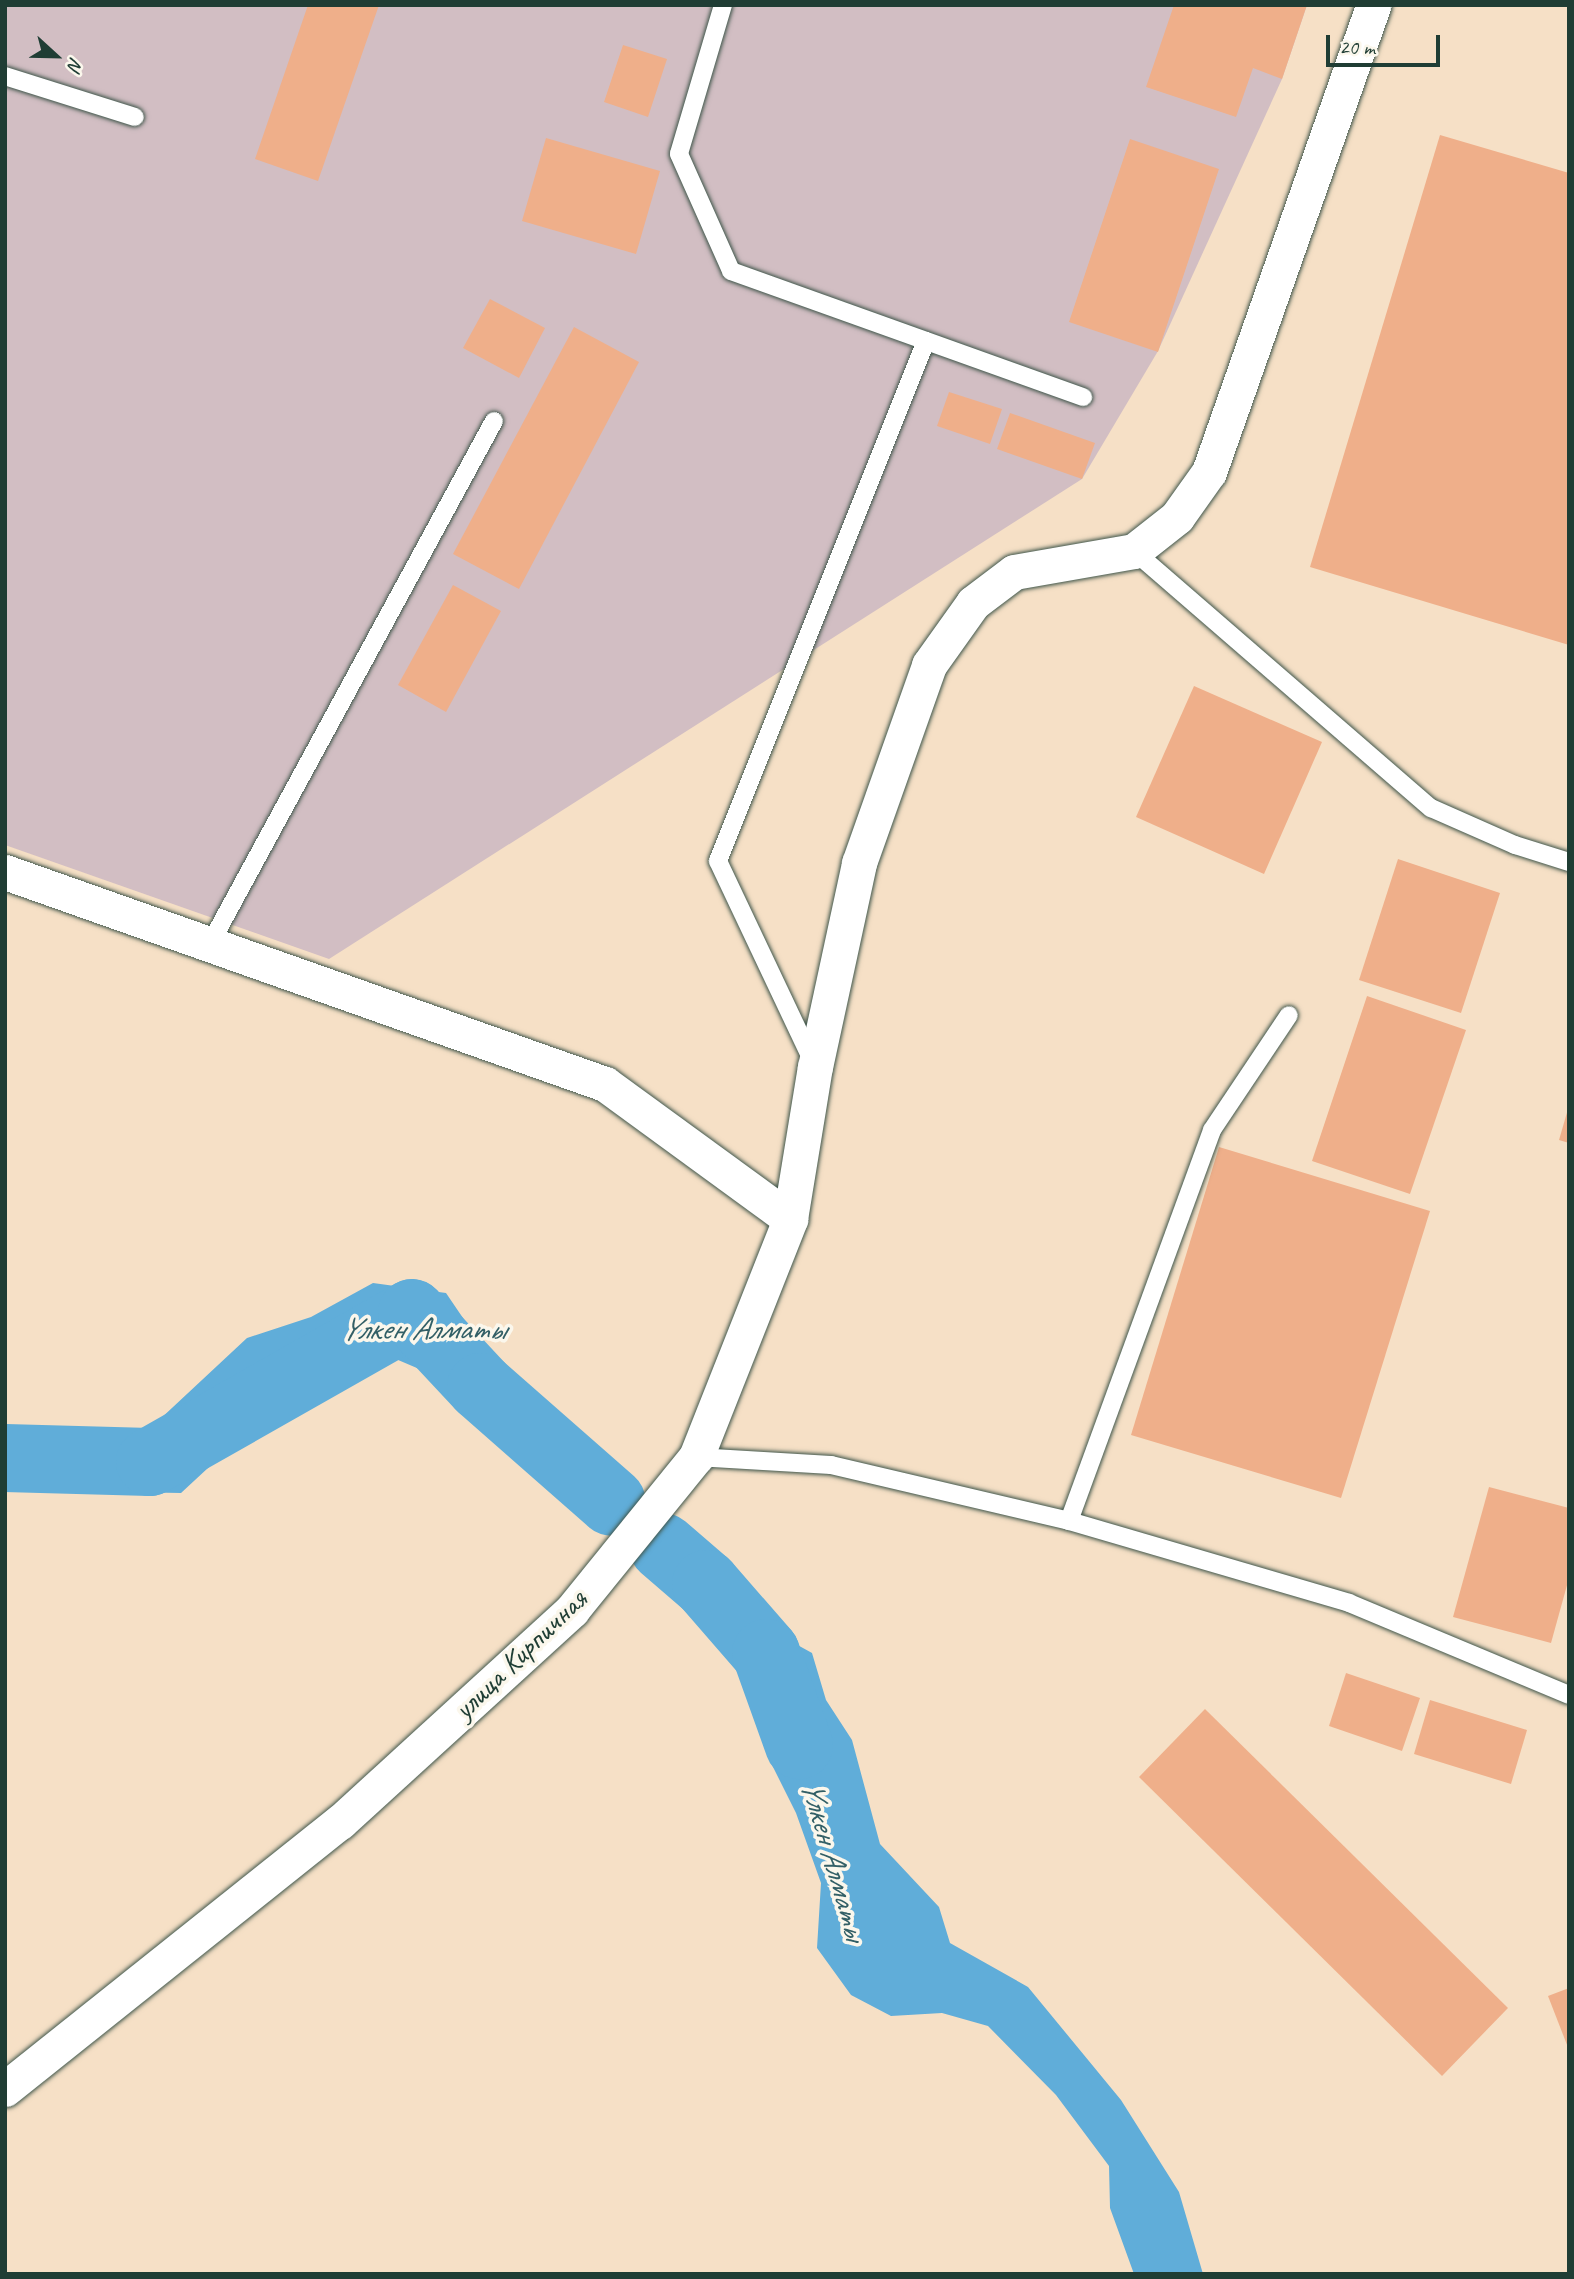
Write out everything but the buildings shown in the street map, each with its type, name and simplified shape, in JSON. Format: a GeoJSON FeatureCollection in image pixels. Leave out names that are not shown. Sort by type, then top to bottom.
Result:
{"type":"FeatureCollection","features":[{"type":"Feature","properties":{"kind":"street"},"geometry":{"type":"LineString","coordinates":[[1133,551],[1177,517],[1209,472],[1373,5]]}},
{"type":"Feature","properties":{"kind":"street","name":"улица Кирпичная"},"geometry":{"type":"LineString","coordinates":[[5,2089],[340,1822],[572,1610],[696,1457],[790,1219],[815,1067],[859,863],[929,665],[973,603],[1014,572],[1133,551]]}},
{"type":"Feature","properties":{"kind":"street"},"geometry":{"type":"LineString","coordinates":[[5,872],[605,1084],[790,1219]]}},
{"type":"Feature","properties":{"kind":"lane"},"geometry":{"type":"LineString","coordinates":[[723,5],[679,154],[731,271],[1083,397]]}},
{"type":"Feature","properties":{"kind":"lane"},"geometry":{"type":"LineString","coordinates":[[5,76],[135,117]]}},
{"type":"Feature","properties":{"kind":"lane"},"geometry":{"type":"LineString","coordinates":[[815,1067],[718,861],[926,341]]}},
{"type":"Feature","properties":{"kind":"lane"},"geometry":{"type":"LineString","coordinates":[[211,944],[494,421]]}},
{"type":"Feature","properties":{"kind":"lane"},"geometry":{"type":"LineString","coordinates":[[1133,551],[1431,808],[1515,845],[1569,862]]}},
{"type":"Feature","properties":{"kind":"lane"},"geometry":{"type":"LineString","coordinates":[[1069,1521],[1212,1130],[1289,1016]]}},
{"type":"Feature","properties":{"kind":"lane"},"geometry":{"type":"LineString","coordinates":[[696,1457],[831,1465],[1069,1521],[1349,1603],[1569,1695]]}},
{"type":"Feature","properties":{"kind":"shaded area"},"geometry":{"type":"Polygon","coordinates":[[[5,5],[1307,5],[1282,79],[1158,351],[1082,479],[329,959],[5,845],[5,5]]]}},
{"type":"Feature","properties":{"kind":"water","name":"Үлкен Алматы"},"geometry":{"type":"Polygon","coordinates":[[[373,1283],[446,1293],[501,1374],[483,1419],[438,1377],[377,1351],[320,1364],[181,1493],[5,1490],[5,1437],[81,1463],[128,1449],[247,1338],[311,1317],[373,1283]]]}},
{"type":"Feature","properties":{"kind":"water"},"geometry":{"type":"Polygon","coordinates":[[[783,1637],[812,1653],[826,1700],[852,1740],[880,1844],[939,1907],[950,1943],[1028,1987],[1121,2100],[1179,2192],[1203,2274],[1134,2274],[1110,2208],[1109,2166],[1056,2095],[988,2026],[942,2013],[891,2016],[851,1995],[817,1948],[821,1883],[796,1813],[770,1761],[750,1676],[783,1637]]]}},
{"type":"Feature","properties":{"kind":"waterway","name":"Үлкен Алматы"},"geometry":{"type":"LineString","coordinates":[[5,1458],[150,1462],[412,1313],[481,1387],[612,1502]]}},
{"type":"Feature","properties":{"kind":"waterway","name":"Үлкен Алматы"},"geometry":{"type":"LineString","coordinates":[[663,1547],[706,1584],[766,1653],[799,1745]]}}]}
